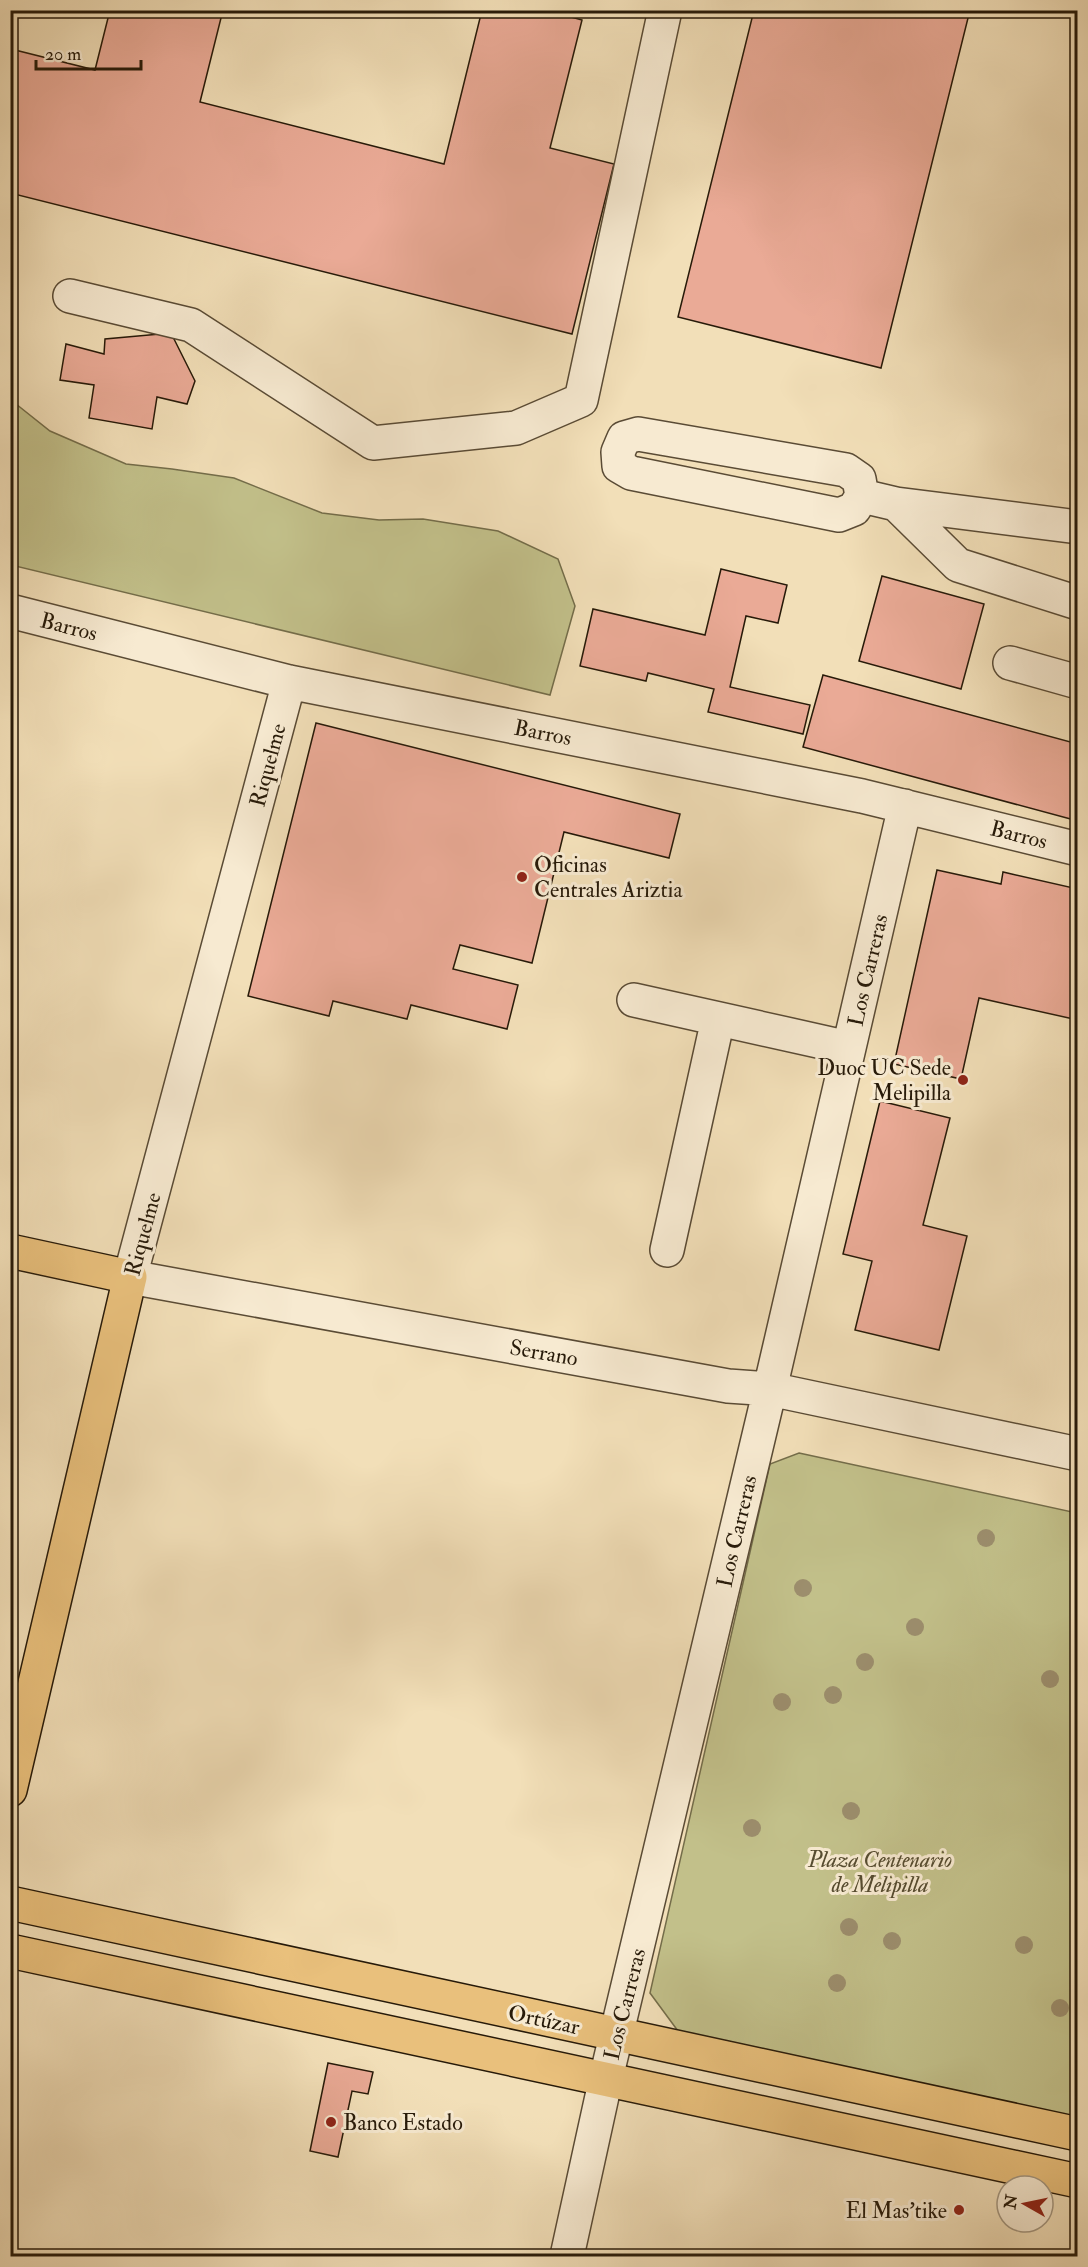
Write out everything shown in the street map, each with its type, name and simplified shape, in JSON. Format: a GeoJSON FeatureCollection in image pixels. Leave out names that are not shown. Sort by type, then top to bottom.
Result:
{"type":"FeatureCollection","features":[{"type":"Feature","properties":{"kind":"main road","name":"Serrano"},"geometry":{"type":"LineString","coordinates":[[10,1251],[130,1277]]}},
{"type":"Feature","properties":{"kind":"main road","name":"Riquelme"},"geometry":{"type":"LineString","coordinates":[[10,1790],[130,1277]]}},
{"type":"Feature","properties":{"kind":"main road","name":"Ortúzar"},"geometry":{"type":"LineString","coordinates":[[10,1903],[1077,2134]]}},
{"type":"Feature","properties":{"kind":"main road","name":"Ortúzar"},"geometry":{"type":"LineString","coordinates":[[10,1951],[1077,2181]]}},
{"type":"Feature","properties":{"kind":"street"},"geometry":{"type":"LineString","coordinates":[[70,296],[191,325],[373,442],[516,429],[581,400],[665,10]]}},
{"type":"Feature","properties":{"kind":"street"},"geometry":{"type":"LineString","coordinates":[[638,434],[846,470],[859,479],[862,496],[854,509],[839,515],[631,473],[619,466],[618,452],[624,438],[638,434]]}},
{"type":"Feature","properties":{"kind":"street"},"geometry":{"type":"LineString","coordinates":[[862,496],[896,504],[1077,527]]}},
{"type":"Feature","properties":{"kind":"street"},"geometry":{"type":"LineString","coordinates":[[896,504],[958,565],[1077,603]]}},
{"type":"Feature","properties":{"kind":"street","name":"Barros"},"geometry":{"type":"LineString","coordinates":[[10,611],[290,682],[905,806],[1077,849]]}},
{"type":"Feature","properties":{"kind":"street"},"geometry":{"type":"LineString","coordinates":[[1010,663],[1077,682]]}},
{"type":"Feature","properties":{"kind":"street","name":"Riquelme"},"geometry":{"type":"LineString","coordinates":[[130,1277],[290,682]]}},
{"type":"Feature","properties":{"kind":"street","name":"Los Carreras"},"geometry":{"type":"LineString","coordinates":[[567,2256],[606,2078],[770,1389],[905,806]]}},
{"type":"Feature","properties":{"kind":"street"},"geometry":{"type":"LineString","coordinates":[[634,1000],[849,1048]]}},
{"type":"Feature","properties":{"kind":"street"},"geometry":{"type":"LineString","coordinates":[[667,1250],[718,1019]]}},
{"type":"Feature","properties":{"kind":"street","name":"Serrano"},"geometry":{"type":"LineString","coordinates":[[130,1277],[728,1386],[770,1389],[1077,1454]]}},
{"type":"Feature","properties":{"kind":"green space"},"geometry":{"type":"Polygon","coordinates":[[[11,400],[50,431],[126,464],[234,478],[322,513],[379,520],[423,519],[498,531],[558,559],[575,606],[550,695],[11,565],[11,400]]]}},
{"type":"Feature","properties":{"kind":"green space","name":"Plaza Centenario de Melipilla"},"geometry":{"type":"Polygon","coordinates":[[[799,1453],[1077,1513],[1077,2120],[678,2031],[650,1993],[770,1464],[799,1453]]]}},
{"type":"Feature","properties":{"kind":"building"},"geometry":{"type":"Polygon","coordinates":[[[110,10],[223,10],[200,102],[444,164],[482,10],[546,10],[582,20],[550,148],[614,164],[572,334],[10,193],[11,49],[95,70],[110,10]]]}},
{"type":"Feature","properties":{"kind":"building"},"geometry":{"type":"Polygon","coordinates":[[[754,10],[970,10],[881,368],[678,317],[754,10]]]}},
{"type":"Feature","properties":{"kind":"building"},"geometry":{"type":"Polygon","coordinates":[[[171,333],[195,381],[187,404],[157,397],[152,429],[89,418],[94,385],[60,380],[66,344],[104,354],[105,339],[171,333]]]}},
{"type":"Feature","properties":{"kind":"building"},"geometry":{"type":"Polygon","coordinates":[[[721,569],[787,585],[778,623],[746,616],[730,687],[810,705],[803,734],[708,712],[714,689],[648,673],[646,681],[580,666],[593,609],[705,635],[721,569]]]}},
{"type":"Feature","properties":{"kind":"building"},"geometry":{"type":"Polygon","coordinates":[[[882,576],[984,604],[961,689],[859,661],[882,576]]]}},
{"type":"Feature","properties":{"kind":"building"},"geometry":{"type":"Polygon","coordinates":[[[823,675],[1078,744],[1078,821],[803,747],[823,675]]]}},
{"type":"Feature","properties":{"kind":"building"},"geometry":{"type":"Polygon","coordinates":[[[316,723],[680,814],[669,858],[564,832],[532,963],[460,945],[453,969],[518,985],[507,1029],[411,1005],[407,1019],[333,1001],[329,1016],[248,996],[316,723]]]}},
{"type":"Feature","properties":{"kind":"building"},"geometry":{"type":"Polygon","coordinates":[[[937,870],[1001,884],[1003,872],[1078,889],[1078,1020],[979,998],[961,1079],[894,1064],[937,870]]]}},
{"type":"Feature","properties":{"kind":"building"},"geometry":{"type":"Polygon","coordinates":[[[880,1101],[950,1118],[923,1225],[967,1236],[939,1350],[855,1330],[872,1261],[843,1254],[880,1101]]]}},
{"type":"Feature","properties":{"kind":"building","name":"Banco Estado"},"geometry":{"type":"Polygon","coordinates":[[[328,2063],[373,2072],[368,2094],[352,2091],[338,2157],[310,2151],[328,2063]]]}},
{"type":"Feature","properties":{"kind":"place","name":"Oficinas Centrales Ariztia"},"geometry":{"type":"Point","coordinates":[522,877]}},
{"type":"Feature","properties":{"kind":"place","name":"Duoc UC Sede Melipilla"},"geometry":{"type":"Point","coordinates":[963,1080]}},
{"type":"Feature","properties":{"kind":"place","name":"Banco Estado"},"geometry":{"type":"Point","coordinates":[331,2122]}},
{"type":"Feature","properties":{"kind":"place","name":"El Mas'tike"},"geometry":{"type":"Point","coordinates":[959,2210]}}]}
